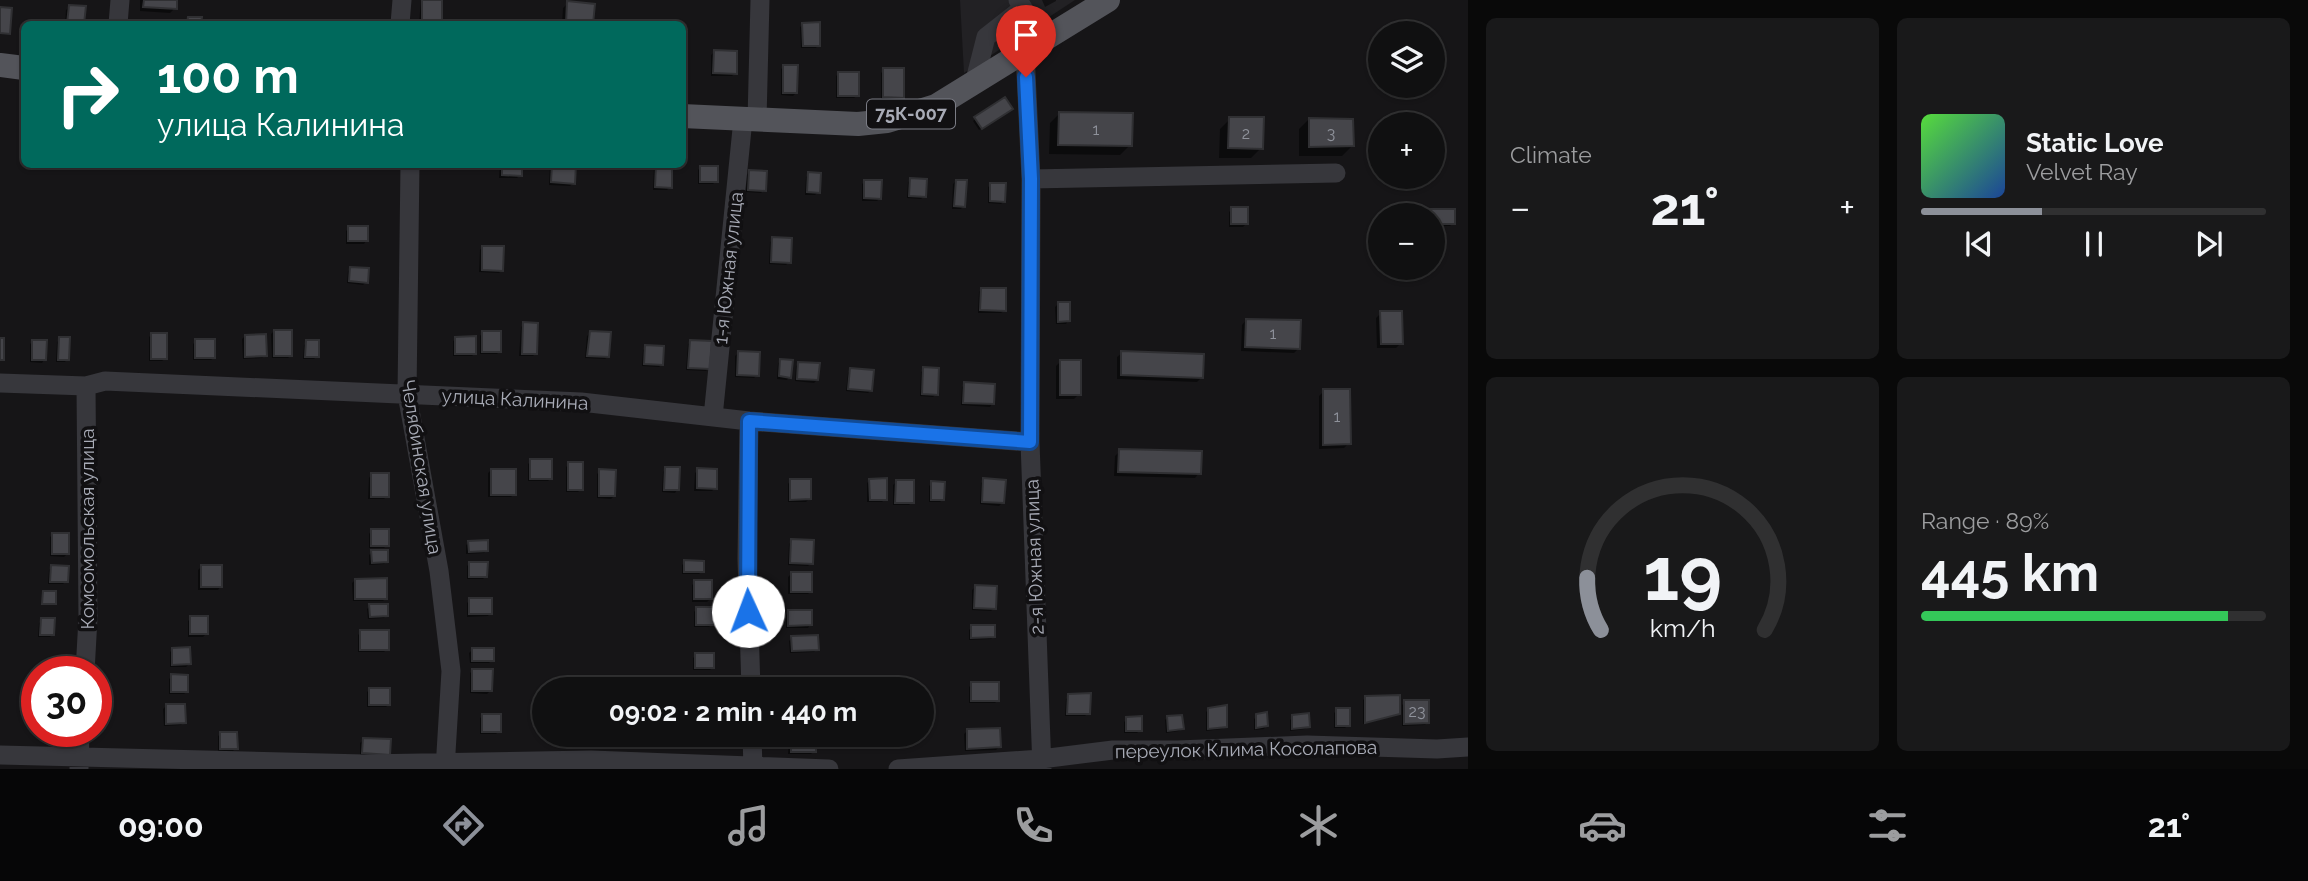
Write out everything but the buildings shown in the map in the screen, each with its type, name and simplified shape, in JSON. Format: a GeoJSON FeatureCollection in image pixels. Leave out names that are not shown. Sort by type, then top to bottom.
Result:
{"type":"FeatureCollection","features":[{"type":"Feature","properties":{"kind":"main road","name":"75К-007"},"geometry":{"type":"LineString","coordinates":[[686,116],[858,124],[887,121],[936,106],[1108,0]]}},
{"type":"Feature","properties":{"kind":"main road"},"geometry":{"type":"LineString","coordinates":[[0,65],[21,68]]}},
{"type":"Feature","properties":{"kind":"street"},"geometry":{"type":"LineString","coordinates":[[118,21],[120,0]]}},
{"type":"Feature","properties":{"kind":"street"},"geometry":{"type":"LineString","coordinates":[[400,21],[402,0]]}},
{"type":"Feature","properties":{"kind":"street","name":"1-я Южная улица"},"geometry":{"type":"LineString","coordinates":[[713,416],[750,120],[760,0]]}},
{"type":"Feature","properties":{"kind":"street"},"geometry":{"type":"LineString","coordinates":[[974,85],[986,37],[1023,8],[1018,0]]}},
{"type":"Feature","properties":{"kind":"street","name":"2-я Южная улица"},"geometry":{"type":"LineString","coordinates":[[1024,52],[1031,179],[1030,442],[1042,764]]}},
{"type":"Feature","properties":{"kind":"street","name":"Челябинская улица"},"geometry":{"type":"LineString","coordinates":[[411,168],[407,394],[439,571],[452,671],[445,766]]}},
{"type":"Feature","properties":{"kind":"street"},"geometry":{"type":"LineString","coordinates":[[1031,179],[1336,173]]}},
{"type":"Feature","properties":{"kind":"street","name":"улица Калинина"},"geometry":{"type":"LineString","coordinates":[[0,383],[86,386],[105,381],[581,401],[749,421],[1030,442]]}},
{"type":"Feature","properties":{"kind":"street","name":"Комсомольская улица"},"geometry":{"type":"LineString","coordinates":[[86,386],[86,656]]}},
{"type":"Feature","properties":{"kind":"street"},"geometry":{"type":"LineString","coordinates":[[749,421],[747,559],[751,677]]}},
{"type":"Feature","properties":{"kind":"street","name":"переулок Клима Косолапова"},"geometry":{"type":"LineString","coordinates":[[898,769],[1042,764],[1113,750],[1307,745],[1468,747]]}},
{"type":"Feature","properties":{"kind":"street"},"geometry":{"type":"LineString","coordinates":[[752,747],[753,768]]}},
{"type":"Feature","properties":{"kind":"street"},"geometry":{"type":"LineString","coordinates":[[0,755],[79,762],[445,766],[591,764],[829,769]]}},
{"type":"Feature","properties":{"kind":"shaded area"},"geometry":{"type":"Polygon","coordinates":[[[960,0],[1075,0],[964,73],[960,0]]]}},
{"type":"Feature","properties":{"kind":"route"},"geometry":{"type":"LineString","coordinates":[[748,611],[749,421],[1030,442],[1031,179],[1026,77]]}}]}
